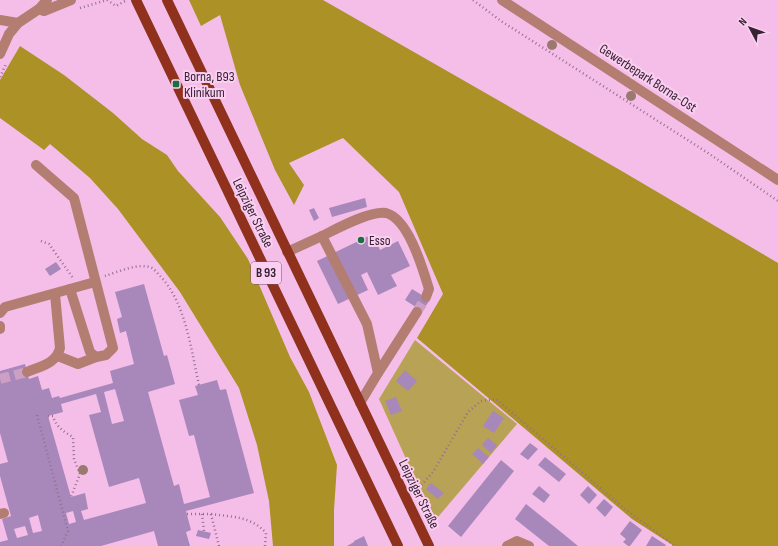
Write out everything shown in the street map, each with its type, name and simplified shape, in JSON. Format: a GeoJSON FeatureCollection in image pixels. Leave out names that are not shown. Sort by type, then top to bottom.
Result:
{"type":"FeatureCollection","features":[{"type":"Feature","properties":{"kind":"main road","name":"Leipziger Straße"},"geometry":{"type":"LineString","coordinates":[[136,0],[398,546]]}},
{"type":"Feature","properties":{"kind":"main road","name":"Leipziger Straße"},"geometry":{"type":"LineString","coordinates":[[167,0],[429,546]]}},
{"type":"Feature","properties":{"kind":"street"},"geometry":{"type":"LineString","coordinates":[[0,54],[8,34],[18,23],[39,9],[47,0]]}},
{"type":"Feature","properties":{"kind":"street"},"geometry":{"type":"LineString","coordinates":[[39,9],[44,11],[71,0]]}},
{"type":"Feature","properties":{"kind":"street","name":"Gewerbepark Borna-Ost"},"geometry":{"type":"LineString","coordinates":[[502,0],[778,180]]}},
{"type":"Feature","properties":{"kind":"street"},"geometry":{"type":"LineString","coordinates":[[0,20],[18,23]]}},
{"type":"Feature","properties":{"kind":"street"},"geometry":{"type":"LineString","coordinates":[[36,165],[74,198],[94,280],[113,348],[106,355],[78,364],[58,356]]}},
{"type":"Feature","properties":{"kind":"street"},"geometry":{"type":"LineString","coordinates":[[287,252],[370,215],[386,213],[397,220],[408,233],[422,265],[429,289],[426,297]]}},
{"type":"Feature","properties":{"kind":"street"},"geometry":{"type":"LineString","coordinates":[[322,236],[367,324],[378,373]]}},
{"type":"Feature","properties":{"kind":"street"},"geometry":{"type":"LineString","coordinates":[[0,313],[5,307],[55,294],[94,280]]}},
{"type":"Feature","properties":{"kind":"street"},"geometry":{"type":"LineString","coordinates":[[73,288],[86,344],[90,352],[96,357]]}},
{"type":"Feature","properties":{"kind":"street"},"geometry":{"type":"LineString","coordinates":[[27,372],[54,361],[58,356],[60,348],[55,294]]}},
{"type":"Feature","properties":{"kind":"street"},"geometry":{"type":"LineString","coordinates":[[360,403],[417,312]]}},
{"type":"Feature","properties":{"kind":"street"},"geometry":{"type":"LineString","coordinates":[[508,546],[517,541],[529,546]]}},
{"type":"Feature","properties":{"kind":"path"},"geometry":{"type":"LineString","coordinates":[[107,0],[116,6],[128,0]]}},
{"type":"Feature","properties":{"kind":"path"},"geometry":{"type":"LineString","coordinates":[[473,0],[501,21],[708,153],[778,201]]}},
{"type":"Feature","properties":{"kind":"path"},"geometry":{"type":"LineString","coordinates":[[41,240],[49,244],[74,280],[73,288]]}},
{"type":"Feature","properties":{"kind":"path"},"geometry":{"type":"LineString","coordinates":[[94,280],[139,266],[152,268],[167,283],[186,323],[199,385]]}},
{"type":"Feature","properties":{"kind":"path"},"geometry":{"type":"LineString","coordinates":[[407,500],[433,472],[468,412],[481,401],[496,399],[625,509],[675,546]]}},
{"type":"Feature","properties":{"kind":"path"},"geometry":{"type":"LineString","coordinates":[[37,415],[68,531],[61,546]]}},
{"type":"Feature","properties":{"kind":"path"},"geometry":{"type":"LineString","coordinates":[[48,416],[52,416],[59,428],[73,437],[74,459],[80,474],[70,498]]}},
{"type":"Feature","properties":{"kind":"path"},"geometry":{"type":"LineString","coordinates":[[187,514],[211,514],[253,521],[266,533],[265,546]]}},
{"type":"Feature","properties":{"kind":"path"},"geometry":{"type":"LineString","coordinates":[[202,514],[204,531]]}},
{"type":"Feature","properties":{"kind":"path"},"geometry":{"type":"LineString","coordinates":[[211,514],[220,546]]}},
{"type":"Feature","properties":{"kind":"shaded area"},"geometry":{"type":"Polygon","coordinates":[[[189,0],[323,0],[620,170],[778,263],[778,546],[674,546],[632,519],[417,338],[443,294],[399,192],[343,138],[289,163],[304,185],[294,205],[275,170],[240,85],[220,15],[201,26],[189,0]]]}},
{"type":"Feature","properties":{"kind":"shaded area"},"geometry":{"type":"Polygon","coordinates":[[[20,46],[64,75],[113,113],[142,139],[167,155],[178,171],[220,217],[248,259],[290,357],[309,392],[337,465],[334,510],[334,546],[273,546],[269,501],[257,445],[239,388],[180,292],[118,209],[90,178],[50,144],[44,150],[0,118],[0,80],[20,46]]]}},
{"type":"Feature","properties":{"kind":"shaded area"},"geometry":{"type":"Polygon","coordinates":[[[415,340],[517,424],[432,524],[416,481],[379,399],[415,340]]]}},
{"type":"Feature","properties":{"kind":"building"},"geometry":{"type":"Polygon","coordinates":[[[365,198],[367,207],[332,217],[329,208],[365,198]]]}},
{"type":"Feature","properties":{"kind":"building"},"geometry":{"type":"Polygon","coordinates":[[[314,208],[319,218],[314,221],[309,210],[314,208]]]}},
{"type":"Feature","properties":{"kind":"building"},"geometry":{"type":"Polygon","coordinates":[[[373,234],[380,250],[398,241],[410,266],[391,275],[397,286],[378,295],[367,272],[361,275],[368,290],[338,304],[317,261],[373,234]]]}},
{"type":"Feature","properties":{"kind":"building"},"geometry":{"type":"Polygon","coordinates":[[[56,262],[61,269],[50,276],[45,269],[56,262]]]}},
{"type":"Feature","properties":{"kind":"building"},"geometry":{"type":"Polygon","coordinates":[[[144,284],[164,356],[167,355],[175,384],[148,392],[174,486],[179,484],[184,504],[210,497],[194,435],[189,436],[179,400],[198,395],[195,386],[217,380],[220,390],[226,389],[254,493],[186,511],[191,530],[186,532],[190,546],[158,546],[154,531],[101,546],[0,546],[0,542],[8,540],[2,519],[11,516],[0,476],[0,464],[8,462],[0,433],[0,371],[25,364],[29,379],[38,376],[42,390],[49,388],[52,398],[59,396],[60,398],[113,383],[110,371],[134,364],[126,331],[120,333],[117,319],[122,317],[115,292],[144,284]],[[115,389],[104,392],[112,424],[124,421],[115,389]],[[96,394],[61,404],[63,412],[48,416],[71,497],[85,493],[88,509],[81,511],[84,520],[146,503],[139,478],[109,487],[89,415],[101,412],[96,394]],[[73,511],[66,513],[69,524],[76,522],[73,511]],[[38,515],[29,518],[33,533],[42,531],[38,515]],[[25,526],[14,529],[17,538],[28,535],[25,526]]]}},
{"type":"Feature","properties":{"kind":"building"},"geometry":{"type":"Polygon","coordinates":[[[412,289],[430,300],[422,311],[405,300],[412,289]]]}},
{"type":"Feature","properties":{"kind":"building"},"geometry":{"type":"Polygon","coordinates":[[[405,370],[417,381],[408,391],[396,381],[405,370]]]}},
{"type":"Feature","properties":{"kind":"building"},"geometry":{"type":"Polygon","coordinates":[[[396,397],[402,411],[391,415],[385,401],[396,397]]]}},
{"type":"Feature","properties":{"kind":"building"},"geometry":{"type":"Polygon","coordinates":[[[493,411],[504,418],[494,433],[483,426],[493,411]]]}},
{"type":"Feature","properties":{"kind":"building"},"geometry":{"type":"Polygon","coordinates":[[[488,438],[497,445],[491,453],[482,445],[488,438]]]}},
{"type":"Feature","properties":{"kind":"building"},"geometry":{"type":"Polygon","coordinates":[[[530,443],[538,449],[528,460],[520,454],[530,443]]]}},
{"type":"Feature","properties":{"kind":"building"},"geometry":{"type":"Polygon","coordinates":[[[478,448],[489,457],[483,464],[472,454],[478,448]]]}},
{"type":"Feature","properties":{"kind":"building"},"geometry":{"type":"Polygon","coordinates":[[[545,457],[566,474],[559,482],[538,465],[545,457]]]}},
{"type":"Feature","properties":{"kind":"building"},"geometry":{"type":"Polygon","coordinates":[[[501,460],[514,471],[461,537],[448,526],[501,460]]]}},
{"type":"Feature","properties":{"kind":"building"},"geometry":{"type":"Polygon","coordinates":[[[431,483],[444,493],[438,499],[426,489],[431,483]]]}},
{"type":"Feature","properties":{"kind":"building"},"geometry":{"type":"Polygon","coordinates":[[[539,486],[550,495],[544,503],[532,494],[539,486]]]}},
{"type":"Feature","properties":{"kind":"building"},"geometry":{"type":"Polygon","coordinates":[[[588,486],[597,495],[589,504],[580,495],[588,486]]]}},
{"type":"Feature","properties":{"kind":"building"},"geometry":{"type":"Polygon","coordinates":[[[604,499],[613,507],[605,517],[596,508],[604,499]]]}},
{"type":"Feature","properties":{"kind":"building"},"geometry":{"type":"Polygon","coordinates":[[[526,504],[578,546],[549,546],[515,519],[526,504]]]}},
{"type":"Feature","properties":{"kind":"building"},"geometry":{"type":"Polygon","coordinates":[[[630,521],[642,530],[630,546],[628,546],[623,542],[626,539],[620,534],[630,521]]]}},
{"type":"Feature","properties":{"kind":"building"},"geometry":{"type":"Polygon","coordinates":[[[198,530],[211,533],[209,539],[196,536],[198,530]]]}},
{"type":"Feature","properties":{"kind":"building"},"geometry":{"type":"Polygon","coordinates":[[[364,536],[368,546],[347,546],[354,541],[364,536]]]}},
{"type":"Feature","properties":{"kind":"building"},"geometry":{"type":"Polygon","coordinates":[[[652,536],[666,545],[646,546],[652,536]]]}},
{"type":"Feature","properties":{"kind":"tunnel"},"geometry":{"type":"LineString","coordinates":[[417,312],[426,297]]}},
{"type":"Feature","properties":{"kind":"tunnel"},"geometry":{"type":"LineString","coordinates":[[0,379],[27,372]]}},
{"type":"Feature","properties":{"kind":"place","name":"Borna, B93 Klinikum"},"geometry":{"type":"Point","coordinates":[176,84]}},
{"type":"Feature","properties":{"kind":"place","name":"Esso"},"geometry":{"type":"Point","coordinates":[361,240]}}]}
